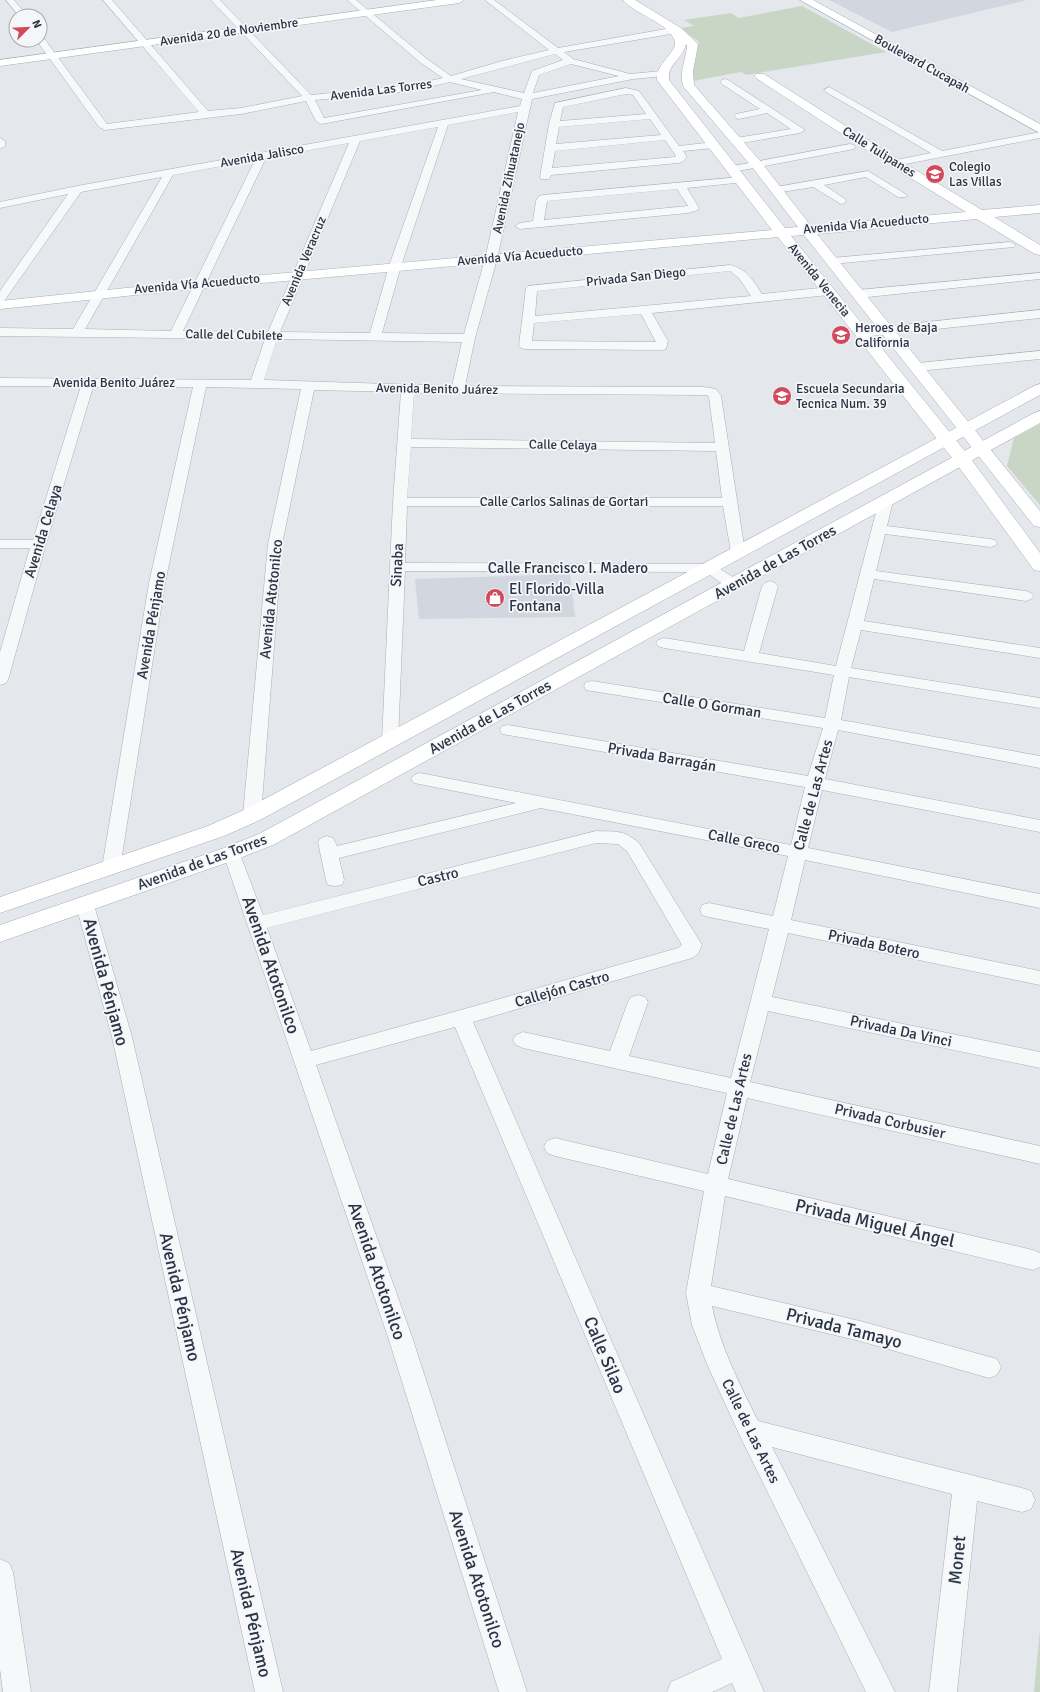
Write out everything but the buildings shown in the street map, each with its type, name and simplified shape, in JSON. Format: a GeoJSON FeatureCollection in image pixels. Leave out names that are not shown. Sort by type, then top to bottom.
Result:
{"type":"FeatureCollection","features":[{"type":"Feature","properties":{"kind":"main road","name":"Avenida 20 de Noviembre"},"geometry":{"type":"LineString","coordinates":[[0,63],[458,0]]}},
{"type":"Feature","properties":{"kind":"main road"},"geometry":{"type":"LineString","coordinates":[[628,0],[673,29],[680,39],[681,44],[677,53],[663,68],[661,74]]}},
{"type":"Feature","properties":{"kind":"main road","name":"Boulevard Cucapah"},"geometry":{"type":"LineString","coordinates":[[805,0],[1040,129]]}},
{"type":"Feature","properties":{"kind":"main road","name":"Boulevard Cucapah"},"geometry":{"type":"LineString","coordinates":[[819,0],[1033,113]]}},
{"type":"Feature","properties":{"kind":"main road","name":"Avenida Venecia"},"geometry":{"type":"LineString","coordinates":[[673,29],[693,45],[692,60],[687,77],[689,86],[756,165],[1040,522]]}},
{"type":"Feature","properties":{"kind":"main road"},"geometry":{"type":"LineString","coordinates":[[670,59],[681,58],[692,60]]}},
{"type":"Feature","properties":{"kind":"main road","name":"Avenida Venecia"},"geometry":{"type":"LineString","coordinates":[[661,74],[669,89],[962,459],[1040,566]]}},
{"type":"Feature","properties":{"kind":"main road","name":"Calle Tulipanes"},"geometry":{"type":"LineString","coordinates":[[760,76],[895,163],[1040,251]]}},
{"type":"Feature","properties":{"kind":"main road","name":"Avenida Vía Acueducto"},"geometry":{"type":"LineString","coordinates":[[0,305],[100,293],[298,274],[491,259],[806,229],[1040,209]]}},
{"type":"Feature","properties":{"kind":"main road","name":"Avenida de Las Torres"},"geometry":{"type":"LineString","coordinates":[[0,905],[216,831],[252,815],[1040,389]]}},
{"type":"Feature","properties":{"kind":"main road","name":"Avenida de Las Torres"},"geometry":{"type":"LineString","coordinates":[[0,934],[232,853],[267,839],[1040,416]]}},
{"type":"Feature","properties":{"kind":"street"},"geometry":{"type":"LineString","coordinates":[[107,0],[206,114]]}},
{"type":"Feature","properties":{"kind":"street"},"geometry":{"type":"LineString","coordinates":[[215,0],[309,98],[321,121],[495,90]]}},
{"type":"Feature","properties":{"kind":"street"},"geometry":{"type":"LineString","coordinates":[[351,0],[424,61],[450,79],[495,90],[527,97],[632,76],[661,74]]}},
{"type":"Feature","properties":{"kind":"street"},"geometry":{"type":"LineString","coordinates":[[489,0],[570,61],[632,76]]}},
{"type":"Feature","properties":{"kind":"street","name":"Avenida Las Torres"},"geometry":{"type":"LineString","coordinates":[[53,56],[102,125],[106,127],[241,110],[309,98],[411,88],[555,51],[673,29]]}},
{"type":"Feature","properties":{"kind":"street"},"geometry":{"type":"LineString","coordinates":[[47,48],[53,56]]}},
{"type":"Feature","properties":{"kind":"street"},"geometry":{"type":"LineString","coordinates":[[505,63],[535,72],[570,61]]}},
{"type":"Feature","properties":{"kind":"street","name":"Avenida Zihuatanejo"},"geometry":{"type":"LineString","coordinates":[[458,390],[469,338],[491,259],[524,108],[535,72]]}},
{"type":"Feature","properties":{"kind":"street"},"geometry":{"type":"LineString","coordinates":[[725,82],[800,130],[736,141]]}},
{"type":"Feature","properties":{"kind":"street"},"geometry":{"type":"LineString","coordinates":[[411,88],[424,102]]}},
{"type":"Feature","properties":{"kind":"street"},"geometry":{"type":"LineString","coordinates":[[829,90],[940,154]]}},
{"type":"Feature","properties":{"kind":"street"},"geometry":{"type":"LineString","coordinates":[[626,91],[636,93],[668,137],[681,159],[546,175],[554,124],[558,105],[560,104],[626,91]]}},
{"type":"Feature","properties":{"kind":"street","name":"Avenida Jalisco"},"geometry":{"type":"LineString","coordinates":[[0,205],[524,108]]}},
{"type":"Feature","properties":{"kind":"street"},"geometry":{"type":"LineString","coordinates":[[739,116],[768,110]]}},
{"type":"Feature","properties":{"kind":"street"},"geometry":{"type":"LineString","coordinates":[[554,124],[652,116]]}},
{"type":"Feature","properties":{"kind":"street"},"geometry":{"type":"LineString","coordinates":[[375,336],[395,266],[444,122]]}},
{"type":"Feature","properties":{"kind":"street"},"geometry":{"type":"LineString","coordinates":[[895,163],[1040,135]]}},
{"type":"Feature","properties":{"kind":"street"},"geometry":{"type":"LineString","coordinates":[[550,148],[668,137]]}},
{"type":"Feature","properties":{"kind":"street","name":"Avenida Veracruz"},"geometry":{"type":"LineString","coordinates":[[256,384],[272,336],[356,139]]}},
{"type":"Feature","properties":{"kind":"street"},"geometry":{"type":"LineString","coordinates":[[0,141],[0,146]]}},
{"type":"Feature","properties":{"kind":"street"},"geometry":{"type":"LineString","coordinates":[[676,149],[714,145]]}},
{"type":"Feature","properties":{"kind":"street"},"geometry":{"type":"LineString","coordinates":[[538,224],[541,201],[543,198],[680,186],[737,175],[756,165],[850,147]]}},
{"type":"Feature","properties":{"kind":"street"},"geometry":{"type":"LineString","coordinates":[[175,334],[261,156]]}},
{"type":"Feature","properties":{"kind":"street"},"geometry":{"type":"LineString","coordinates":[[76,334],[169,173]]}},
{"type":"Feature","properties":{"kind":"street"},"geometry":{"type":"LineString","coordinates":[[776,190],[868,174],[902,195]]}},
{"type":"Feature","properties":{"kind":"street"},"geometry":{"type":"LineString","coordinates":[[814,183],[841,201]]}},
{"type":"Feature","properties":{"kind":"street"},"geometry":{"type":"LineString","coordinates":[[520,226],[688,210],[694,208],[680,186]]}},
{"type":"Feature","properties":{"kind":"street"},"geometry":{"type":"LineString","coordinates":[[0,299],[77,190]]}},
{"type":"Feature","properties":{"kind":"street"},"geometry":{"type":"LineString","coordinates":[[832,261],[1010,245]]}},
{"type":"Feature","properties":{"kind":"street","name":"Privada San Diego"},"geometry":{"type":"LineString","coordinates":[[645,310],[662,341],[662,346],[525,345],[532,288],[736,268],[740,271],[758,298]]}},
{"type":"Feature","properties":{"kind":"street"},"geometry":{"type":"LineString","coordinates":[[858,294],[1037,279]]}},
{"type":"Feature","properties":{"kind":"street"},"geometry":{"type":"LineString","coordinates":[[528,320],[645,310],[829,291]]}},
{"type":"Feature","properties":{"kind":"street"},"geometry":{"type":"LineString","coordinates":[[862,332],[1040,314]]}},
{"type":"Feature","properties":{"kind":"street","name":"Calle del Cubilete"},"geometry":{"type":"LineString","coordinates":[[0,332],[469,338]]}},
{"type":"Feature","properties":{"kind":"street"},"geometry":{"type":"LineString","coordinates":[[918,367],[1040,355]]}},
{"type":"Feature","properties":{"kind":"street","name":"Avenida Benito Juárez"},"geometry":{"type":"LineString","coordinates":[[0,382],[256,384],[458,390],[703,390],[711,392],[715,396],[723,446],[728,502],[738,552]]}},
{"type":"Feature","properties":{"kind":"street","name":"Avenida Celaya"},"geometry":{"type":"LineString","coordinates":[[0,680],[39,544],[88,383]]}},
{"type":"Feature","properties":{"kind":"street","name":"Avenida Pénjamo"},"geometry":{"type":"LineString","coordinates":[[111,868],[157,582],[200,384]]}},
{"type":"Feature","properties":{"kind":"street","name":"Avenida Atotonilco"},"geometry":{"type":"LineString","coordinates":[[252,815],[275,544],[308,386]]}},
{"type":"Feature","properties":{"kind":"street","name":"Sinaba"},"geometry":{"type":"LineString","coordinates":[[390,741],[400,502],[408,389]]}},
{"type":"Feature","properties":{"kind":"street","name":"Calle Celaya"},"geometry":{"type":"LineString","coordinates":[[404,443],[723,446]]}},
{"type":"Feature","properties":{"kind":"street","name":"Calle de Las Artes"},"geometry":{"type":"LineString","coordinates":[[880,1692],[750,1430],[716,1358],[704,1325],[698,1293],[716,1185],[740,1088],[750,1039],[761,1002],[815,783],[832,724],[847,649],[855,624],[886,501]]}},
{"type":"Feature","properties":{"kind":"street","name":"Calle Carlos Salinas de Gortari"},"geometry":{"type":"LineString","coordinates":[[400,502],[728,502]]}},
{"type":"Feature","properties":{"kind":"street"},"geometry":{"type":"LineString","coordinates":[[878,529],[990,543]]}},
{"type":"Feature","properties":{"kind":"street"},"geometry":{"type":"LineString","coordinates":[[0,544],[39,544]]}},
{"type":"Feature","properties":{"kind":"street","name":"Calle Francisco I. Madero"},"geometry":{"type":"LineString","coordinates":[[397,567],[709,568]]}},
{"type":"Feature","properties":{"kind":"street"},"geometry":{"type":"LineString","coordinates":[[709,568],[734,584]]}},
{"type":"Feature","properties":{"kind":"street"},"geometry":{"type":"LineString","coordinates":[[868,574],[1026,596]]}},
{"type":"Feature","properties":{"kind":"street"},"geometry":{"type":"LineString","coordinates":[[750,657],[770,586]]}},
{"type":"Feature","properties":{"kind":"street"},"geometry":{"type":"LineString","coordinates":[[855,624],[1040,653]]}},
{"type":"Feature","properties":{"kind":"street"},"geometry":{"type":"LineString","coordinates":[[664,643],[1040,703]]}},
{"type":"Feature","properties":{"kind":"street","name":"Calle O Gorman"},"geometry":{"type":"LineString","coordinates":[[592,686],[832,724],[1040,762]]}},
{"type":"Feature","properties":{"kind":"street","name":"Privada Barragán"},"geometry":{"type":"LineString","coordinates":[[508,730],[815,783],[1040,826]]}},
{"type":"Feature","properties":{"kind":"street","name":"Calle Greco"},"geometry":{"type":"LineString","coordinates":[[420,779],[799,852],[1040,901]]}},
{"type":"Feature","properties":{"kind":"street","name":"Calle Greco"},"geometry":{"type":"LineString","coordinates":[[335,880],[328,848],[541,802]]}},
{"type":"Feature","properties":{"kind":"street","name":"Castro"},"geometry":{"type":"LineString","coordinates":[[256,924],[596,837],[622,838]]}},
{"type":"Feature","properties":{"kind":"street","name":"Callejón Castro"},"geometry":{"type":"LineString","coordinates":[[304,1060],[461,1018],[685,953],[692,945],[633,847],[622,838]]}},
{"type":"Feature","properties":{"kind":"street","name":"Avenida Atotonilco"},"geometry":{"type":"LineString","coordinates":[[232,853],[401,1340],[513,1692]]}},
{"type":"Feature","properties":{"kind":"street","name":"Avenida Pénjamo"},"geometry":{"type":"LineString","coordinates":[[85,905],[122,1037],[269,1692]]}},
{"type":"Feature","properties":{"kind":"street","name":"Privada Botero"},"geometry":{"type":"LineString","coordinates":[[709,910],[1040,978]]}},
{"type":"Feature","properties":{"kind":"street"},"geometry":{"type":"LineString","coordinates":[[618,1061],[638,1002]]}},
{"type":"Feature","properties":{"kind":"street","name":"Privada Da Vinci"},"geometry":{"type":"LineString","coordinates":[[761,1002],[1040,1060]]}},
{"type":"Feature","properties":{"kind":"street","name":"Calle Silao"},"geometry":{"type":"LineString","coordinates":[[461,1018],[750,1692]]}},
{"type":"Feature","properties":{"kind":"street","name":"Privada Corbusier"},"geometry":{"type":"LineString","coordinates":[[523,1040],[1040,1155]]}},
{"type":"Feature","properties":{"kind":"street","name":"Privada Miguel Ángel"},"geometry":{"type":"LineString","coordinates":[[555,1147],[1033,1260]]}},
{"type":"Feature","properties":{"kind":"street","name":"Privada Tamayo"},"geometry":{"type":"LineString","coordinates":[[698,1293],[860,1331],[988,1367]]}},
{"type":"Feature","properties":{"kind":"street"},"geometry":{"type":"LineString","coordinates":[[750,1430],[1022,1500]]}},
{"type":"Feature","properties":{"kind":"street","name":"Monet"},"geometry":{"type":"LineString","coordinates":[[943,1692],[966,1486]]}},
{"type":"Feature","properties":{"kind":"street"},"geometry":{"type":"LineString","coordinates":[[0,1572],[17,1692]]}},
{"type":"Feature","properties":{"kind":"street"},"geometry":{"type":"LineString","coordinates":[[681,1692],[738,1666]]}},
{"type":"Feature","properties":{"kind":"shaded area"},"geometry":{"type":"Polygon","coordinates":[[[829,0],[1027,0],[892,32],[829,0]]]}},
{"type":"Feature","properties":{"kind":"shaded area","name":"El Florido-Villa Fontana"},"geometry":{"type":"Polygon","coordinates":[[[570,574],[575,617],[419,619],[415,579],[570,574]]]}},
{"type":"Feature","properties":{"kind":"green space"},"geometry":{"type":"Polygon","coordinates":[[[802,6],[886,52],[746,75],[741,72],[693,81],[692,77],[699,42],[680,28],[694,26],[684,20],[731,13],[739,18],[802,6]]]}},
{"type":"Feature","properties":{"kind":"green space"},"geometry":{"type":"Polygon","coordinates":[[[1040,424],[1040,505],[1007,466],[1014,438],[1040,424]]]}},
{"type":"Feature","properties":{"kind":"green space"},"geometry":{"type":"Polygon","coordinates":[[[1040,1630],[1040,1692],[1034,1692],[1040,1630]]]}},
{"type":"Feature","properties":{"kind":"place","name":"Colegio Las Villas"},"geometry":{"type":"Point","coordinates":[935,174]}},
{"type":"Feature","properties":{"kind":"place","name":"Heroes de Baja California"},"geometry":{"type":"Point","coordinates":[841,335]}},
{"type":"Feature","properties":{"kind":"place","name":"Escuela Secundaria Tecnica Num. 39"},"geometry":{"type":"Point","coordinates":[782,396]}},
{"type":"Feature","properties":{"kind":"place","name":"El Florido-Villa Fontana"},"geometry":{"type":"Point","coordinates":[495,598]}}]}
